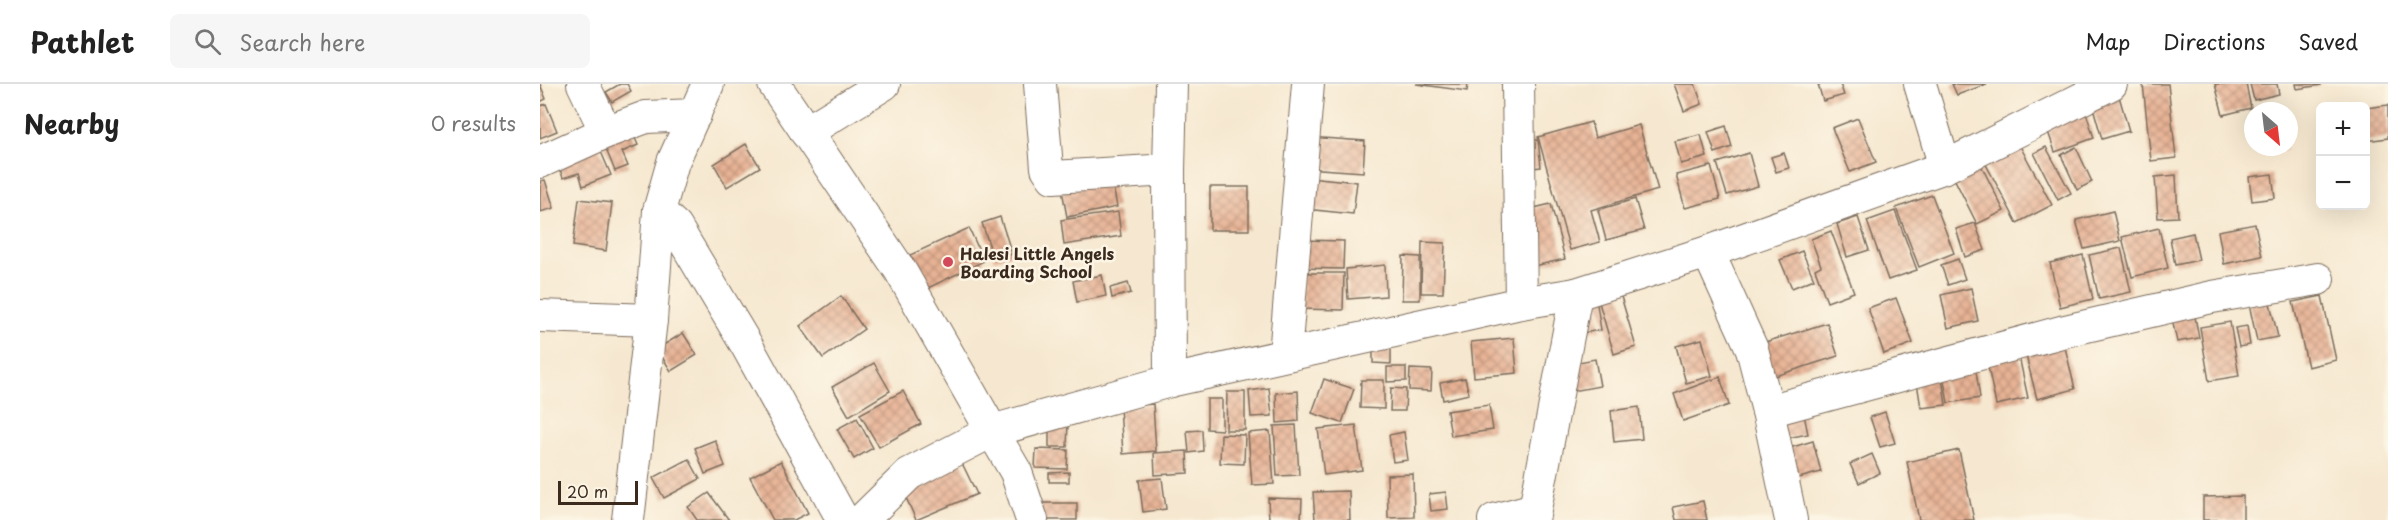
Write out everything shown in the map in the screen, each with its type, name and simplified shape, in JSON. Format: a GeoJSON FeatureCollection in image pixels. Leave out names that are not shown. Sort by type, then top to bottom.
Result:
{"type":"FeatureCollection","features":[{"type":"Feature","properties":{"kind":"street"},"geometry":{"type":"LineString","coordinates":[[583,84],[606,132]]}},
{"type":"Feature","properties":{"kind":"street"},"geometry":{"type":"LineString","coordinates":[[628,520],[651,320],[659,211],[673,162],[708,84]]}},
{"type":"Feature","properties":{"kind":"street"},"geometry":{"type":"LineString","coordinates":[[774,84],[900,270],[1016,472],[1032,520]]}},
{"type":"Feature","properties":{"kind":"street"},"geometry":{"type":"LineString","coordinates":[[807,132],[884,84]]}},
{"type":"Feature","properties":{"kind":"street"},"geometry":{"type":"LineString","coordinates":[[1040,84],[1047,168],[1053,177],[1169,170]]}},
{"type":"Feature","properties":{"kind":"street"},"geometry":{"type":"LineString","coordinates":[[1170,381],[1169,170],[1172,84]]}},
{"type":"Feature","properties":{"kind":"street"},"geometry":{"type":"LineString","coordinates":[[1285,355],[1308,84]]}},
{"type":"Feature","properties":{"kind":"street"},"geometry":{"type":"LineString","coordinates":[[1518,84],[1521,303]]}},
{"type":"Feature","properties":{"kind":"street"},"geometry":{"type":"LineString","coordinates":[[1920,84],[1945,166]]}},
{"type":"Feature","properties":{"kind":"street"},"geometry":{"type":"LineString","coordinates":[[862,520],[909,474],[992,431],[1170,381],[1521,303],[1576,294],[1708,252],[1945,166],[2111,84]]}},
{"type":"Feature","properties":{"kind":"street"},"geometry":{"type":"LineString","coordinates":[[540,162],[606,132],[646,117],[694,115]]}},
{"type":"Feature","properties":{"kind":"street"},"geometry":{"type":"LineString","coordinates":[[659,211],[676,227],[747,346],[843,520]]}},
{"type":"Feature","properties":{"kind":"street"},"geometry":{"type":"LineString","coordinates":[[1708,252],[1752,349],[1768,411],[1791,520]]}},
{"type":"Feature","properties":{"kind":"street"},"geometry":{"type":"LineString","coordinates":[[1768,411],[2076,329],[2212,297],[2318,279]]}},
{"type":"Feature","properties":{"kind":"street"},"geometry":{"type":"LineString","coordinates":[[1494,520],[1534,515],[1576,294]]}},
{"type":"Feature","properties":{"kind":"street"},"geometry":{"type":"LineString","coordinates":[[540,316],[651,320]]}},
{"type":"Feature","properties":{"kind":"building"},"geometry":{"type":"Polygon","coordinates":[[[540,84],[546,99],[540,102],[540,84]]]}},
{"type":"Feature","properties":{"kind":"building"},"geometry":{"type":"Polygon","coordinates":[[[620,84],[627,84],[631,91],[612,102],[606,92],[620,84]]]}},
{"type":"Feature","properties":{"kind":"building"},"geometry":{"type":"Polygon","coordinates":[[[1416,84],[1468,84],[1467,91],[1416,84]]]}},
{"type":"Feature","properties":{"kind":"building"},"geometry":{"type":"Polygon","coordinates":[[[1674,84],[1695,84],[1702,104],[1684,111],[1674,84]]]}},
{"type":"Feature","properties":{"kind":"building"},"geometry":{"type":"Polygon","coordinates":[[[1818,84],[1840,84],[1844,95],[1823,101],[1818,84]]]}},
{"type":"Feature","properties":{"kind":"building"},"geometry":{"type":"Polygon","coordinates":[[[1952,84],[1987,84],[1957,95],[1952,84]]]}},
{"type":"Feature","properties":{"kind":"building"},"geometry":{"type":"Polygon","coordinates":[[[2143,84],[2168,84],[2176,158],[2151,161],[2143,84]]]}},
{"type":"Feature","properties":{"kind":"building"},"geometry":{"type":"Polygon","coordinates":[[[2215,84],[2246,84],[2250,102],[2244,102],[2244,110],[2223,115],[2215,84]]]}},
{"type":"Feature","properties":{"kind":"building"},"geometry":{"type":"Polygon","coordinates":[[[2250,84],[2277,84],[2279,94],[2254,100],[2250,84]]]}},
{"type":"Feature","properties":{"kind":"building"},"geometry":{"type":"Polygon","coordinates":[[[2296,84],[2321,84],[2321,85],[2297,89],[2296,84]]]}},
{"type":"Feature","properties":{"kind":"building"},"geometry":{"type":"Polygon","coordinates":[[[2119,96],[2129,131],[2102,139],[2092,104],[2119,96]]]}},
{"type":"Feature","properties":{"kind":"building"},"geometry":{"type":"Polygon","coordinates":[[[2083,103],[2094,138],[2055,152],[2043,117],[2083,103]]]}},
{"type":"Feature","properties":{"kind":"building"},"geometry":{"type":"Polygon","coordinates":[[[546,104],[557,131],[540,138],[540,106],[546,104]]]}},
{"type":"Feature","properties":{"kind":"building"},"geometry":{"type":"Polygon","coordinates":[[[2388,105],[2388,138],[2370,140],[2370,107],[2388,105]]]}},
{"type":"Feature","properties":{"kind":"building"},"geometry":{"type":"Polygon","coordinates":[[[1858,118],[1876,162],[1850,172],[1832,128],[1858,118]]]}},
{"type":"Feature","properties":{"kind":"building"},"geometry":{"type":"Polygon","coordinates":[[[1591,122],[1595,138],[1639,125],[1658,190],[1591,210],[1600,242],[1570,250],[1538,137],[1591,122]]]}},
{"type":"Feature","properties":{"kind":"building"},"geometry":{"type":"Polygon","coordinates":[[[1726,126],[1732,147],[1715,153],[1708,132],[1726,126]]]}},
{"type":"Feature","properties":{"kind":"building"},"geometry":{"type":"Polygon","coordinates":[[[631,129],[638,145],[622,152],[628,166],[615,171],[603,142],[631,129]]]}},
{"type":"Feature","properties":{"kind":"building"},"geometry":{"type":"Polygon","coordinates":[[[1701,135],[1707,157],[1681,164],[1675,141],[1701,135]]]}},
{"type":"Feature","properties":{"kind":"building"},"geometry":{"type":"Polygon","coordinates":[[[2014,135],[2052,205],[2017,223],[1980,153],[2014,135]]]}},
{"type":"Feature","properties":{"kind":"building"},"geometry":{"type":"Polygon","coordinates":[[[1308,137],[1365,141],[1363,172],[1306,168],[1308,137]]]}},
{"type":"Feature","properties":{"kind":"building"},"geometry":{"type":"Polygon","coordinates":[[[1538,140],[1541,167],[1515,170],[1513,142],[1538,140]]]}},
{"type":"Feature","properties":{"kind":"building"},"geometry":{"type":"Polygon","coordinates":[[[746,144],[760,167],[727,187],[714,164],[746,144]]]}},
{"type":"Feature","properties":{"kind":"building"},"geometry":{"type":"Polygon","coordinates":[[[599,147],[611,175],[583,186],[579,173],[563,178],[558,163],[599,147]]]}},
{"type":"Feature","properties":{"kind":"building"},"geometry":{"type":"Polygon","coordinates":[[[2046,147],[2071,193],[2058,200],[2034,153],[2046,147]]]}},
{"type":"Feature","properties":{"kind":"building"},"geometry":{"type":"Polygon","coordinates":[[[2076,147],[2092,182],[2077,190],[2061,155],[2076,147]]]}},
{"type":"Feature","properties":{"kind":"building"},"geometry":{"type":"Polygon","coordinates":[[[1749,153],[1758,186],[1727,195],[1717,163],[1749,153]]]}},
{"type":"Feature","properties":{"kind":"building"},"geometry":{"type":"Polygon","coordinates":[[[1784,153],[1789,168],[1776,172],[1771,157],[1784,153]]]}},
{"type":"Feature","properties":{"kind":"building"},"geometry":{"type":"Polygon","coordinates":[[[1981,165],[2004,211],[1977,224],[1954,178],[1981,165]]]}},
{"type":"Feature","properties":{"kind":"building"},"geometry":{"type":"Polygon","coordinates":[[[1711,166],[1720,199],[1685,208],[1676,175],[1711,166]]]}},
{"type":"Feature","properties":{"kind":"building"},"geometry":{"type":"Polygon","coordinates":[[[2272,174],[2275,198],[2252,201],[2249,177],[2272,174]]]}},
{"type":"Feature","properties":{"kind":"building"},"geometry":{"type":"Polygon","coordinates":[[[2176,175],[2178,217],[2158,218],[2155,177],[2176,175]]]}},
{"type":"Feature","properties":{"kind":"building"},"geometry":{"type":"Polygon","coordinates":[[[1309,177],[1357,182],[1353,214],[1305,209],[1309,177]]]}},
{"type":"Feature","properties":{"kind":"building"},"geometry":{"type":"Polygon","coordinates":[[[545,180],[554,208],[540,212],[540,181],[545,180]]]}},
{"type":"Feature","properties":{"kind":"building"},"geometry":{"type":"Polygon","coordinates":[[[1112,180],[1117,207],[1067,217],[1062,190],[1112,180]]]}},
{"type":"Feature","properties":{"kind":"building"},"geometry":{"type":"Polygon","coordinates":[[[1210,187],[1249,187],[1249,230],[1210,230],[1210,187]]]}},
{"type":"Feature","properties":{"kind":"building"},"geometry":{"type":"Polygon","coordinates":[[[1932,195],[1954,253],[1919,267],[1896,208],[1932,195]]]}},
{"type":"Feature","properties":{"kind":"building"},"geometry":{"type":"Polygon","coordinates":[[[579,199],[612,203],[606,251],[573,246],[579,199]]]}},
{"type":"Feature","properties":{"kind":"building"},"geometry":{"type":"Polygon","coordinates":[[[1635,199],[1644,230],[1606,240],[1598,210],[1635,199]]]}},
{"type":"Feature","properties":{"kind":"building"},"geometry":{"type":"Polygon","coordinates":[[[1551,204],[1565,259],[1530,267],[1517,212],[1551,204]]]}},
{"type":"Feature","properties":{"kind":"building"},"geometry":{"type":"Polygon","coordinates":[[[1895,211],[1917,270],[1888,280],[1867,221],[1895,211]]]}},
{"type":"Feature","properties":{"kind":"building"},"geometry":{"type":"Polygon","coordinates":[[[2113,211],[2120,241],[2084,249],[2076,220],[2113,211]]]}},
{"type":"Feature","properties":{"kind":"building"},"geometry":{"type":"Polygon","coordinates":[[[1118,212],[1121,236],[1064,245],[1061,220],[1118,212]]]}},
{"type":"Feature","properties":{"kind":"building"},"geometry":{"type":"Polygon","coordinates":[[[1000,217],[1012,254],[994,260],[982,223],[1000,217]]]}},
{"type":"Feature","properties":{"kind":"building"},"geometry":{"type":"Polygon","coordinates":[[[1858,217],[1869,250],[1847,257],[1837,224],[1858,217]]]}},
{"type":"Feature","properties":{"kind":"building"},"geometry":{"type":"Polygon","coordinates":[[[1975,223],[1985,250],[1965,257],[1956,229],[1975,223]]]}},
{"type":"Feature","properties":{"kind":"building"},"geometry":{"type":"Polygon","coordinates":[[[2255,224],[2262,256],[2224,264],[2218,231],[2255,224]]]}},
{"type":"Feature","properties":{"kind":"building"},"geometry":{"type":"Polygon","coordinates":[[[969,228],[984,261],[926,289],[910,255],[969,228]]]}},
{"type":"Feature","properties":{"kind":"building"},"geometry":{"type":"Polygon","coordinates":[[[2159,228],[2168,268],[2132,277],[2122,237],[2159,228]]]}},
{"type":"Feature","properties":{"kind":"building"},"geometry":{"type":"Polygon","coordinates":[[[1831,231],[1854,292],[1827,302],[1815,269],[1821,266],[1811,239],[1831,231]]]}},
{"type":"Feature","properties":{"kind":"building"},"geometry":{"type":"Polygon","coordinates":[[[2193,233],[2199,260],[2175,265],[2170,238],[2193,233]]]}},
{"type":"Feature","properties":{"kind":"building"},"geometry":{"type":"Polygon","coordinates":[[[1300,240],[1344,241],[1343,269],[1300,268],[1300,240]]]}},
{"type":"Feature","properties":{"kind":"building"},"geometry":{"type":"Polygon","coordinates":[[[1422,242],[1445,243],[1443,293],[1421,293],[1422,242]]]}},
{"type":"Feature","properties":{"kind":"building"},"geometry":{"type":"Polygon","coordinates":[[[2121,248],[2131,292],[2099,299],[2089,255],[2121,248]]]}},
{"type":"Feature","properties":{"kind":"building"},"geometry":{"type":"Polygon","coordinates":[[[1802,251],[1814,279],[1792,288],[1780,260],[1802,251]]]}},
{"type":"Feature","properties":{"kind":"building"},"geometry":{"type":"Polygon","coordinates":[[[2083,255],[2093,299],[2060,307],[2050,263],[2083,255]]]}},
{"type":"Feature","properties":{"kind":"building"},"geometry":{"type":"Polygon","coordinates":[[[1403,256],[1420,257],[1420,300],[1402,300],[1403,256]]]}},
{"type":"Feature","properties":{"kind":"building"},"geometry":{"type":"Polygon","coordinates":[[[1958,259],[1965,279],[1948,285],[1941,265],[1958,259]]]}},
{"type":"Feature","properties":{"kind":"building"},"geometry":{"type":"Polygon","coordinates":[[[1385,265],[1386,296],[1348,299],[1346,269],[1385,265]]]}},
{"type":"Feature","properties":{"kind":"building"},"geometry":{"type":"Polygon","coordinates":[[[1302,273],[1344,273],[1343,310],[1301,309],[1302,273]]]}},
{"type":"Feature","properties":{"kind":"building"},"geometry":{"type":"Polygon","coordinates":[[[1102,275],[1106,296],[1077,302],[1073,281],[1102,275]]]}},
{"type":"Feature","properties":{"kind":"building"},"geometry":{"type":"Polygon","coordinates":[[[1128,283],[1131,293],[1112,298],[1110,288],[1128,283]]]}},
{"type":"Feature","properties":{"kind":"building"},"geometry":{"type":"Polygon","coordinates":[[[1971,288],[1978,321],[1948,328],[1941,295],[1971,288]]]}},
{"type":"Feature","properties":{"kind":"building"},"geometry":{"type":"Polygon","coordinates":[[[1620,293],[1636,347],[1614,354],[1598,299],[1620,293]]]}},
{"type":"Feature","properties":{"kind":"building"},"geometry":{"type":"Polygon","coordinates":[[[841,296],[864,329],[823,358],[800,326],[841,296]]]}},
{"type":"Feature","properties":{"kind":"building"},"geometry":{"type":"Polygon","coordinates":[[[2322,296],[2336,360],[2308,367],[2293,302],[2322,296]]]}},
{"type":"Feature","properties":{"kind":"building"},"geometry":{"type":"Polygon","coordinates":[[[1596,298],[1601,330],[1561,336],[1596,298]]]}},
{"type":"Feature","properties":{"kind":"building"},"geometry":{"type":"Polygon","coordinates":[[[1896,298],[1913,343],[1884,354],[1868,308],[1896,298]]]}},
{"type":"Feature","properties":{"kind":"building"},"geometry":{"type":"Polygon","coordinates":[[[2269,299],[2278,337],[2257,341],[2249,304],[2269,299]]]}},
{"type":"Feature","properties":{"kind":"building"},"geometry":{"type":"Polygon","coordinates":[[[2193,306],[2199,338],[2177,342],[2170,310],[2193,306]]]}},
{"type":"Feature","properties":{"kind":"building"},"geometry":{"type":"Polygon","coordinates":[[[2230,322],[2239,376],[2209,381],[2200,327],[2230,322]]]}},
{"type":"Feature","properties":{"kind":"building"},"geometry":{"type":"Polygon","coordinates":[[[1827,323],[1838,356],[1757,382],[1746,348],[1827,323]]]}},
{"type":"Feature","properties":{"kind":"building"},"geometry":{"type":"Polygon","coordinates":[[[2247,326],[2250,345],[2239,347],[2235,328],[2247,326]]]}},
{"type":"Feature","properties":{"kind":"building"},"geometry":{"type":"Polygon","coordinates":[[[683,333],[697,355],[671,371],[657,349],[683,333]]]}},
{"type":"Feature","properties":{"kind":"building"},"geometry":{"type":"Polygon","coordinates":[[[1514,338],[1517,373],[1474,377],[1471,342],[1514,338]]]}},
{"type":"Feature","properties":{"kind":"building"},"geometry":{"type":"Polygon","coordinates":[[[1702,339],[1712,376],[1686,383],[1676,346],[1702,339]]]}},
{"type":"Feature","properties":{"kind":"building"},"geometry":{"type":"Polygon","coordinates":[[[2064,343],[2075,389],[2037,399],[2025,352],[2064,343]]]}},
{"type":"Feature","properties":{"kind":"building"},"geometry":{"type":"Polygon","coordinates":[[[1373,346],[1391,346],[1391,364],[1373,363],[1373,346]]]}},
{"type":"Feature","properties":{"kind":"building"},"geometry":{"type":"Polygon","coordinates":[[[2017,347],[2028,398],[1996,405],[1985,353],[2017,347]]]}},
{"type":"Feature","properties":{"kind":"building"},"geometry":{"type":"Polygon","coordinates":[[[1595,359],[1600,386],[1568,392],[1562,365],[1595,359]]]}},
{"type":"Feature","properties":{"kind":"building"},"geometry":{"type":"Polygon","coordinates":[[[874,363],[890,391],[849,416],[832,387],[874,363]]]}},
{"type":"Feature","properties":{"kind":"building"},"geometry":{"type":"Polygon","coordinates":[[[1975,364],[1980,398],[1948,403],[1942,369],[1975,364]]]}},
{"type":"Feature","properties":{"kind":"building"},"geometry":{"type":"Polygon","coordinates":[[[1387,367],[1406,367],[1406,381],[1387,382],[1387,367]]]}},
{"type":"Feature","properties":{"kind":"building"},"geometry":{"type":"Polygon","coordinates":[[[1410,369],[1432,370],[1431,391],[1409,390],[1410,369]]]}},
{"type":"Feature","properties":{"kind":"building"},"geometry":{"type":"Polygon","coordinates":[[[1941,372],[1946,405],[1921,408],[1916,376],[1941,372]]]}},
{"type":"Feature","properties":{"kind":"building"},"geometry":{"type":"Polygon","coordinates":[[[1720,377],[1729,405],[1683,421],[1674,394],[1720,377]]]}},
{"type":"Feature","properties":{"kind":"building"},"geometry":{"type":"Polygon","coordinates":[[[1465,378],[1469,394],[1443,400],[1440,383],[1465,378]]]}},
{"type":"Feature","properties":{"kind":"building"},"geometry":{"type":"Polygon","coordinates":[[[1324,379],[1354,389],[1342,423],[1312,413],[1324,379]]]}},
{"type":"Feature","properties":{"kind":"building"},"geometry":{"type":"Polygon","coordinates":[[[1361,380],[1384,380],[1384,409],[1360,408],[1361,380]]]}},
{"type":"Feature","properties":{"kind":"building"},"geometry":{"type":"Polygon","coordinates":[[[1269,388],[1272,416],[1251,417],[1249,391],[1269,388]]]}},
{"type":"Feature","properties":{"kind":"building"},"geometry":{"type":"Polygon","coordinates":[[[1391,388],[1406,389],[1405,411],[1390,411],[1391,388]]]}},
{"type":"Feature","properties":{"kind":"building"},"geometry":{"type":"Polygon","coordinates":[[[903,391],[921,424],[879,447],[860,414],[903,391]]]}},
{"type":"Feature","properties":{"kind":"building"},"geometry":{"type":"Polygon","coordinates":[[[1298,391],[1299,421],[1277,423],[1276,393],[1298,391]]]}},
{"type":"Feature","properties":{"kind":"building"},"geometry":{"type":"Polygon","coordinates":[[[1227,392],[1245,392],[1245,430],[1226,430],[1227,392]]]}},
{"type":"Feature","properties":{"kind":"building"},"geometry":{"type":"Polygon","coordinates":[[[1207,399],[1222,399],[1222,430],[1207,429],[1207,399]]]}},
{"type":"Feature","properties":{"kind":"building"},"geometry":{"type":"Polygon","coordinates":[[[1801,400],[1808,434],[1772,441],[1801,400]]]}},
{"type":"Feature","properties":{"kind":"building"},"geometry":{"type":"Polygon","coordinates":[[[1153,404],[1156,451],[1123,454],[1120,407],[1153,404]]]}},
{"type":"Feature","properties":{"kind":"building"},"geometry":{"type":"Polygon","coordinates":[[[1489,405],[1493,430],[1451,436],[1447,411],[1489,405]]]}},
{"type":"Feature","properties":{"kind":"building"},"geometry":{"type":"Polygon","coordinates":[[[1639,407],[1642,439],[1614,442],[1611,411],[1639,407]]]}},
{"type":"Feature","properties":{"kind":"building"},"geometry":{"type":"Polygon","coordinates":[[[1885,412],[1895,443],[1880,447],[1870,417],[1885,412]]]}},
{"type":"Feature","properties":{"kind":"building"},"geometry":{"type":"Polygon","coordinates":[[[857,418],[873,448],[854,459],[837,429],[857,418]]]}},
{"type":"Feature","properties":{"kind":"building"},"geometry":{"type":"Polygon","coordinates":[[[1049,423],[1068,423],[1067,447],[1049,447],[1049,423]]]}},
{"type":"Feature","properties":{"kind":"building"},"geometry":{"type":"Polygon","coordinates":[[[1296,425],[1299,475],[1277,476],[1274,426],[1296,425]]]}},
{"type":"Feature","properties":{"kind":"building"},"geometry":{"type":"Polygon","coordinates":[[[1356,425],[1362,470],[1324,475],[1318,429],[1356,425]]]}},
{"type":"Feature","properties":{"kind":"building"},"geometry":{"type":"Polygon","coordinates":[[[1202,430],[1203,451],[1189,453],[1187,431],[1202,430]]]}},
{"type":"Feature","properties":{"kind":"building"},"geometry":{"type":"Polygon","coordinates":[[[1270,431],[1274,484],[1252,485],[1248,433],[1270,431]]]}},
{"type":"Feature","properties":{"kind":"building"},"geometry":{"type":"Polygon","coordinates":[[[1404,432],[1408,460],[1393,462],[1389,435],[1404,432]]]}},
{"type":"Feature","properties":{"kind":"building"},"geometry":{"type":"Polygon","coordinates":[[[1221,434],[1245,435],[1244,464],[1220,463],[1221,434]]]}},
{"type":"Feature","properties":{"kind":"building"},"geometry":{"type":"Polygon","coordinates":[[[715,440],[725,466],[705,474],[695,448],[715,440]]]}},
{"type":"Feature","properties":{"kind":"building"},"geometry":{"type":"Polygon","coordinates":[[[1813,441],[1821,472],[1788,481],[1779,451],[1813,441]]]}},
{"type":"Feature","properties":{"kind":"building"},"geometry":{"type":"Polygon","coordinates":[[[1036,449],[1068,450],[1067,469],[1035,468],[1036,449]]]}},
{"type":"Feature","properties":{"kind":"building"},"geometry":{"type":"Polygon","coordinates":[[[1959,450],[1974,520],[1919,520],[1907,462],[1959,450]]]}},
{"type":"Feature","properties":{"kind":"building"},"geometry":{"type":"Polygon","coordinates":[[[1187,451],[1188,473],[1155,475],[1154,453],[1187,451]]]}},
{"type":"Feature","properties":{"kind":"building"},"geometry":{"type":"Polygon","coordinates":[[[1872,454],[1880,473],[1859,483],[1850,464],[1872,454]]]}},
{"type":"Feature","properties":{"kind":"building"},"geometry":{"type":"Polygon","coordinates":[[[959,457],[977,494],[916,520],[900,484],[959,457]]]}},
{"type":"Feature","properties":{"kind":"building"},"geometry":{"type":"Polygon","coordinates":[[[689,459],[700,479],[664,498],[653,478],[689,459]]]}},
{"type":"Feature","properties":{"kind":"building"},"geometry":{"type":"Polygon","coordinates":[[[781,461],[808,513],[794,520],[773,520],[750,477],[781,461]]]}},
{"type":"Feature","properties":{"kind":"building"},"geometry":{"type":"Polygon","coordinates":[[[1069,472],[1069,482],[1049,482],[1049,473],[1069,472]]]}},
{"type":"Feature","properties":{"kind":"building"},"geometry":{"type":"Polygon","coordinates":[[[1413,474],[1414,517],[1388,518],[1387,475],[1413,474]]]}},
{"type":"Feature","properties":{"kind":"building"},"geometry":{"type":"Polygon","coordinates":[[[1162,478],[1166,509],[1143,512],[1139,480],[1162,478]]]}},
{"type":"Feature","properties":{"kind":"building"},"geometry":{"type":"Polygon","coordinates":[[[1349,491],[1350,520],[1315,520],[1313,492],[1349,491]]]}},
{"type":"Feature","properties":{"kind":"building"},"geometry":{"type":"Polygon","coordinates":[[[1446,492],[1448,509],[1431,511],[1429,494],[1446,492]]]}},
{"type":"Feature","properties":{"kind":"building"},"geometry":{"type":"Polygon","coordinates":[[[709,493],[729,520],[697,520],[688,507],[709,493]]]}},
{"type":"Feature","properties":{"kind":"building"},"geometry":{"type":"Polygon","coordinates":[[[2243,496],[2243,520],[2203,520],[2203,497],[2243,496]]]}},
{"type":"Feature","properties":{"kind":"building"},"geometry":{"type":"Polygon","coordinates":[[[1268,498],[1302,499],[1301,520],[1269,520],[1268,498]]]}},
{"type":"Feature","properties":{"kind":"building"},"geometry":{"type":"Polygon","coordinates":[[[1703,501],[1707,520],[1676,520],[1673,507],[1703,501]]]}},
{"type":"Feature","properties":{"kind":"building"},"geometry":{"type":"Polygon","coordinates":[[[1032,503],[1077,503],[1077,520],[1032,520],[1032,503]]]}},
{"type":"Feature","properties":{"kind":"place","name":"Halesi Little Angels Boarding School"},"geometry":{"type":"Point","coordinates":[948,262]}}]}
